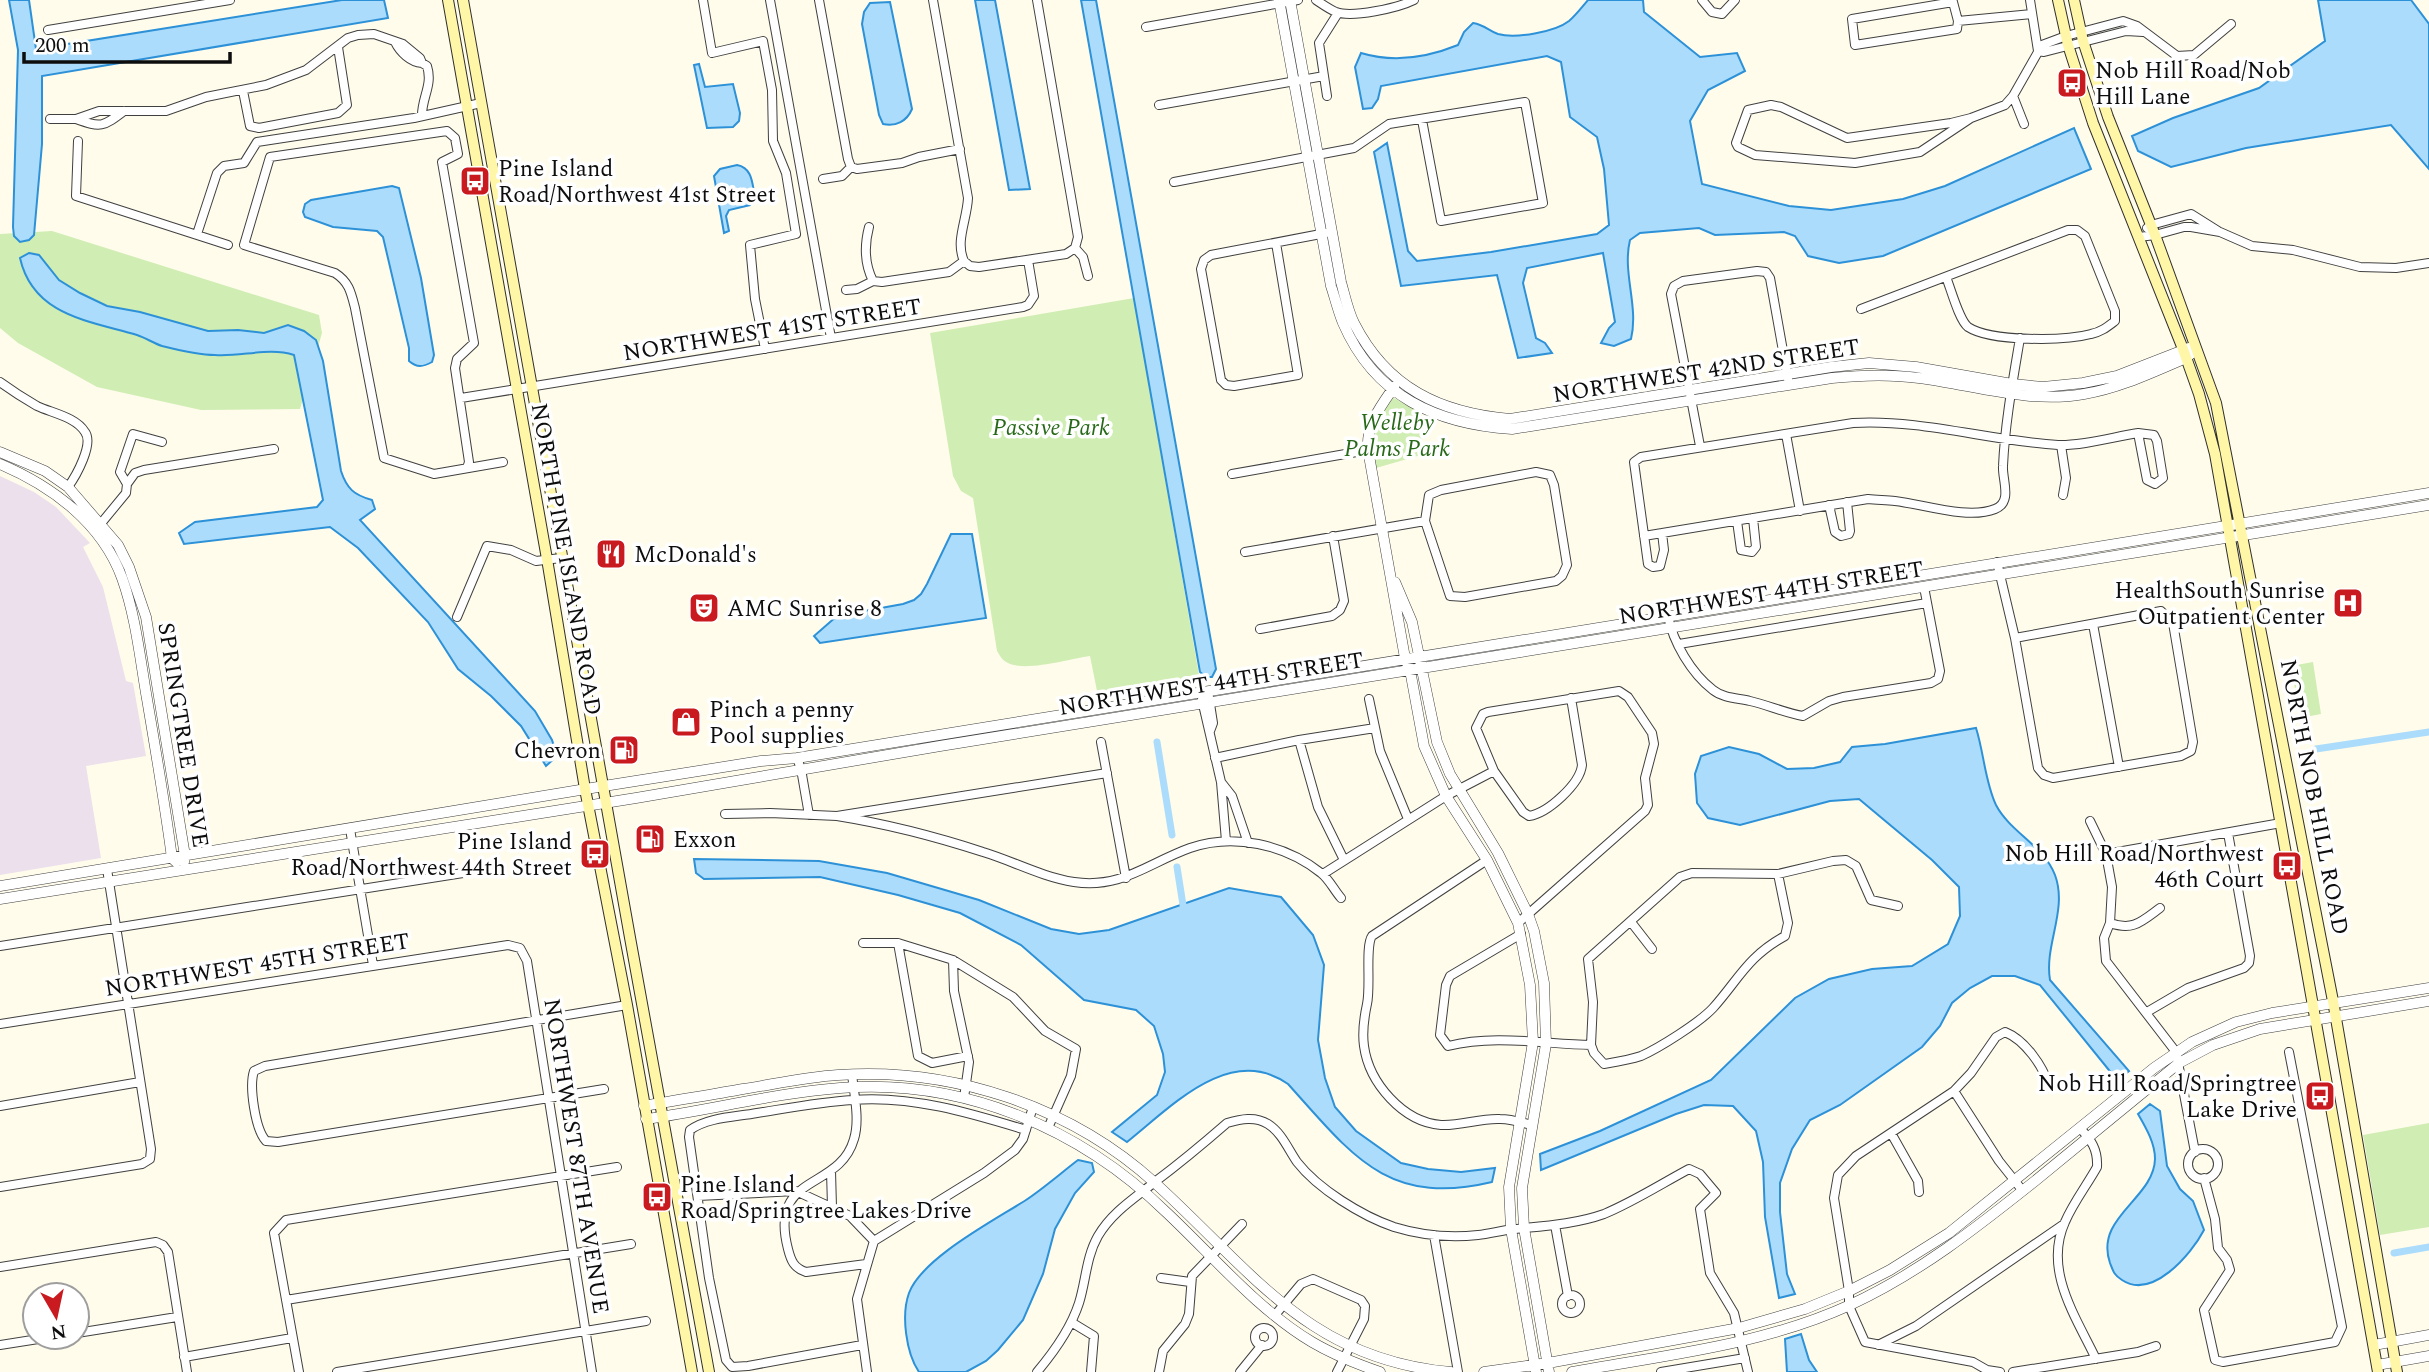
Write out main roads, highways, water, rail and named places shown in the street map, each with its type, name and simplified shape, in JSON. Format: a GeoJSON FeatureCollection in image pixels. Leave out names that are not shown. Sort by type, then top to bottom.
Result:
{"type":"FeatureCollection","features":[{"type":"Feature","properties":{"kind":"main road","name":"NORTH PINE ISLAND ROAD"},"geometry":{"type":"LineString","coordinates":[[448,0],[585,789],[627,1005],[692,1372]]}},
{"type":"Feature","properties":{"kind":"main road","name":"NORTH PINE ISLAND ROAD"},"geometry":{"type":"LineString","coordinates":[[463,0],[709,1372]]}},
{"type":"Feature","properties":{"kind":"main road","name":"NORTH NOB HILL ROAD"},"geometry":{"type":"LineString","coordinates":[[2059,0],[2067,41],[2093,123],[2200,394],[2234,524]]}},
{"type":"Feature","properties":{"kind":"main road","name":"NORTH NOB HILL ROAD"},"geometry":{"type":"LineString","coordinates":[[2074,0],[2082,36],[2108,117],[2153,230],[2216,403],[2280,823],[2377,1369]]}},
{"type":"Feature","properties":{"kind":"main road","name":"NORTH NOB HILL ROAD"},"geometry":{"type":"LineString","coordinates":[[2236,536],[2333,1001],[2396,1367]]}},
{"type":"Feature","properties":{"kind":"main road"},"geometry":{"type":"LineString","coordinates":[[611,925],[623,956],[631,994],[643,1007]]}},
{"type":"Feature","properties":{"kind":"water"},"geometry":{"type":"Polygon","coordinates":[[[9,0],[29,0],[36,49],[342,0],[384,0],[388,18],[42,76],[42,144],[34,235],[29,240],[20,242],[14,236],[13,227],[18,50],[9,0]]]}},
{"type":"Feature","properties":{"kind":"water"},"geometry":{"type":"Polygon","coordinates":[[[975,0],[995,0],[1030,189],[1009,190],[975,0]]]}},
{"type":"Feature","properties":{"kind":"water"},"geometry":{"type":"Polygon","coordinates":[[[1081,0],[1096,0],[1216,669],[1212,677],[1206,677],[1200,672],[1081,0]]]}},
{"type":"Feature","properties":{"kind":"water"},"geometry":{"type":"Polygon","coordinates":[[[1588,0],[1643,0],[1644,12],[1700,57],[1737,53],[1745,71],[1708,90],[1690,121],[1702,184],[1789,206],[1831,210],[1903,199],[1945,186],[2074,128],[2091,169],[1883,256],[1839,263],[1808,256],[1795,236],[1784,232],[1715,235],[1699,228],[1640,233],[1630,240],[1628,252],[1633,314],[1631,339],[1614,346],[1601,343],[1615,322],[1603,253],[1527,268],[1523,283],[1536,338],[1545,343],[1552,353],[1518,358],[1497,275],[1401,286],[1374,152],[1387,143],[1408,251],[1417,261],[1597,234],[1609,225],[1604,169],[1597,137],[1570,117],[1561,62],[1547,56],[1381,86],[1378,99],[1372,108],[1363,109],[1355,67],[1361,53],[1386,58],[1410,58],[1458,45],[1464,32],[1473,23],[1505,35],[1545,31],[1569,21],[1588,0]]]}},
{"type":"Feature","properties":{"kind":"water"},"geometry":{"type":"Polygon","coordinates":[[[2318,0],[2411,0],[2429,24],[2429,169],[2391,125],[2246,148],[2171,167],[2138,151],[2132,136],[2173,118],[2259,88],[2325,41],[2318,0]]]}},
{"type":"Feature","properties":{"kind":"water"},"geometry":{"type":"Polygon","coordinates":[[[890,2],[912,109],[900,122],[888,125],[883,124],[879,115],[862,24],[864,12],[870,3],[890,2]]]}},
{"type":"Feature","properties":{"kind":"water"},"geometry":{"type":"Polygon","coordinates":[[[699,64],[705,87],[733,84],[740,113],[739,121],[733,127],[707,128],[694,65],[699,64]]]}},
{"type":"Feature","properties":{"kind":"water"},"geometry":{"type":"Polygon","coordinates":[[[737,165],[749,173],[755,197],[750,205],[729,210],[726,216],[729,231],[724,233],[714,176],[720,169],[737,165]]]}},
{"type":"Feature","properties":{"kind":"water"},"geometry":{"type":"Polygon","coordinates":[[[392,186],[399,188],[421,278],[434,355],[432,362],[423,366],[409,361],[409,348],[383,237],[377,231],[333,227],[305,217],[303,212],[305,204],[311,200],[392,186]]]}},
{"type":"Feature","properties":{"kind":"water"},"geometry":{"type":"Polygon","coordinates":[[[29,253],[39,255],[59,280],[107,306],[140,312],[208,331],[264,333],[288,325],[304,331],[316,340],[323,361],[341,471],[349,487],[360,496],[372,500],[375,509],[360,520],[535,711],[552,740],[557,756],[546,766],[521,726],[491,696],[458,669],[428,622],[358,548],[330,527],[184,544],[179,533],[195,522],[317,507],[323,500],[294,355],[275,352],[225,355],[195,353],[162,346],[137,335],[83,320],[50,304],[37,293],[20,258],[29,253]]]}},
{"type":"Feature","properties":{"kind":"water"},"geometry":{"type":"Polygon","coordinates":[[[951,534],[972,534],[986,618],[820,643],[814,636],[837,616],[914,600],[927,584],[951,534]]]}},
{"type":"Feature","properties":{"kind":"water"},"geometry":{"type":"Polygon","coordinates":[[[1976,728],[1989,787],[1996,805],[2002,815],[2043,856],[2055,875],[2059,901],[2050,954],[2050,980],[2129,1071],[2117,1080],[2040,985],[2015,976],[1992,976],[1970,988],[1952,1003],[1940,1026],[1922,1047],[1840,1105],[1810,1120],[1792,1149],[1780,1183],[1780,1212],[1787,1274],[1795,1294],[1779,1298],[1765,1217],[1763,1162],[1756,1131],[1733,1106],[1704,1105],[1676,1114],[1541,1170],[1540,1154],[1600,1131],[1711,1080],[1795,998],[1829,979],[1872,969],[1912,966],[1948,944],[1960,916],[1959,887],[1932,860],[1859,799],[1830,801],[1740,825],[1708,818],[1697,803],[1695,774],[1701,756],[1729,747],[1759,754],[1787,769],[1814,768],[1840,762],[1852,747],[1976,728]]]}},
{"type":"Feature","properties":{"kind":"water"},"geometry":{"type":"Polygon","coordinates":[[[694,859],[819,861],[887,873],[979,900],[1051,929],[1079,934],[1109,930],[1229,888],[1281,897],[1313,935],[1324,965],[1318,1040],[1325,1078],[1335,1107],[1356,1131],[1401,1163],[1461,1172],[1495,1168],[1492,1182],[1456,1188],[1425,1187],[1398,1181],[1353,1153],[1288,1084],[1266,1073],[1245,1071],[1223,1075],[1202,1084],[1127,1142],[1112,1132],[1157,1095],[1165,1072],[1163,1054],[1154,1026],[1136,1010],[1084,1000],[1021,945],[960,913],[820,877],[704,879],[696,873],[694,859]]]}},
{"type":"Feature","properties":{"kind":"water"},"geometry":{"type":"Polygon","coordinates":[[[2150,1104],[2160,1111],[2167,1166],[2180,1189],[2193,1201],[2204,1230],[2190,1251],[2169,1272],[2158,1280],[2134,1285],[2114,1273],[2107,1247],[2117,1220],[2145,1186],[2152,1173],[2155,1159],[2153,1147],[2138,1114],[2150,1104]]]}},
{"type":"Feature","properties":{"kind":"water"},"geometry":{"type":"Polygon","coordinates":[[[1078,1160],[1092,1163],[1094,1172],[1075,1193],[1055,1229],[1043,1274],[1023,1320],[986,1361],[966,1372],[919,1372],[911,1355],[905,1323],[909,1293],[916,1280],[944,1253],[1033,1195],[1078,1160]]]}},
{"type":"Feature","properties":{"kind":"water"},"geometry":{"type":"Polygon","coordinates":[[[1801,1334],[1809,1360],[1817,1372],[1787,1372],[1785,1339],[1801,1334]]]}},
{"type":"Feature","properties":{"kind":"waterway"},"geometry":{"type":"LineString","coordinates":[[2316,749],[2429,732]]}},
{"type":"Feature","properties":{"kind":"waterway"},"geometry":{"type":"LineString","coordinates":[[1157,742],[1172,835]]}},
{"type":"Feature","properties":{"kind":"waterway"},"geometry":{"type":"LineString","coordinates":[[1177,867],[1183,905]]}},
{"type":"Feature","properties":{"kind":"waterway"},"geometry":{"type":"LineString","coordinates":[[2394,1253],[2429,1247]]}},
{"type":"Feature","properties":{"kind":"place","name":"Nob Hill Road/Nob Hill Lane"},"geometry":{"type":"Point","coordinates":[2072,83]}},
{"type":"Feature","properties":{"kind":"place","name":"Pine Island Road/Northwest 41st Street"},"geometry":{"type":"Point","coordinates":[475,181]}},
{"type":"Feature","properties":{"kind":"place","name":"McDonald's"},"geometry":{"type":"Point","coordinates":[611,554]}},
{"type":"Feature","properties":{"kind":"place","name":"HealthSouth Sunrise Outpatient Center"},"geometry":{"type":"Point","coordinates":[2348,603]}},
{"type":"Feature","properties":{"kind":"place","name":"AMC Sunrise 8"},"geometry":{"type":"Point","coordinates":[704,608]}},
{"type":"Feature","properties":{"kind":"place","name":"Pinch a penny Pool supplies"},"geometry":{"type":"Point","coordinates":[686,722]}},
{"type":"Feature","properties":{"kind":"place","name":"Chevron"},"geometry":{"type":"Point","coordinates":[624,750]}},
{"type":"Feature","properties":{"kind":"place","name":"Exxon"},"geometry":{"type":"Point","coordinates":[650,839]}},
{"type":"Feature","properties":{"kind":"place","name":"Pine Island Road/Northwest 44th Street"},"geometry":{"type":"Point","coordinates":[595,854]}},
{"type":"Feature","properties":{"kind":"place","name":"Nob Hill Road/Northwest 46th Court"},"geometry":{"type":"Point","coordinates":[2287,866]}},
{"type":"Feature","properties":{"kind":"place","name":"Nob Hill Road/Springtree Lake Drive"},"geometry":{"type":"Point","coordinates":[2320,1096]}},
{"type":"Feature","properties":{"kind":"place","name":"Pine Island Road/Springtree Lakes Drive"},"geometry":{"type":"Point","coordinates":[657,1197]}},
{"type":"Feature","properties":{"kind":"park label","name":"Passive Park"},"geometry":{"type":"Point","coordinates":[1051,427]}},
{"type":"Feature","properties":{"kind":"park label","name":"Welleby Palms Park"},"geometry":{"type":"Point","coordinates":[1397,435]}}]}
